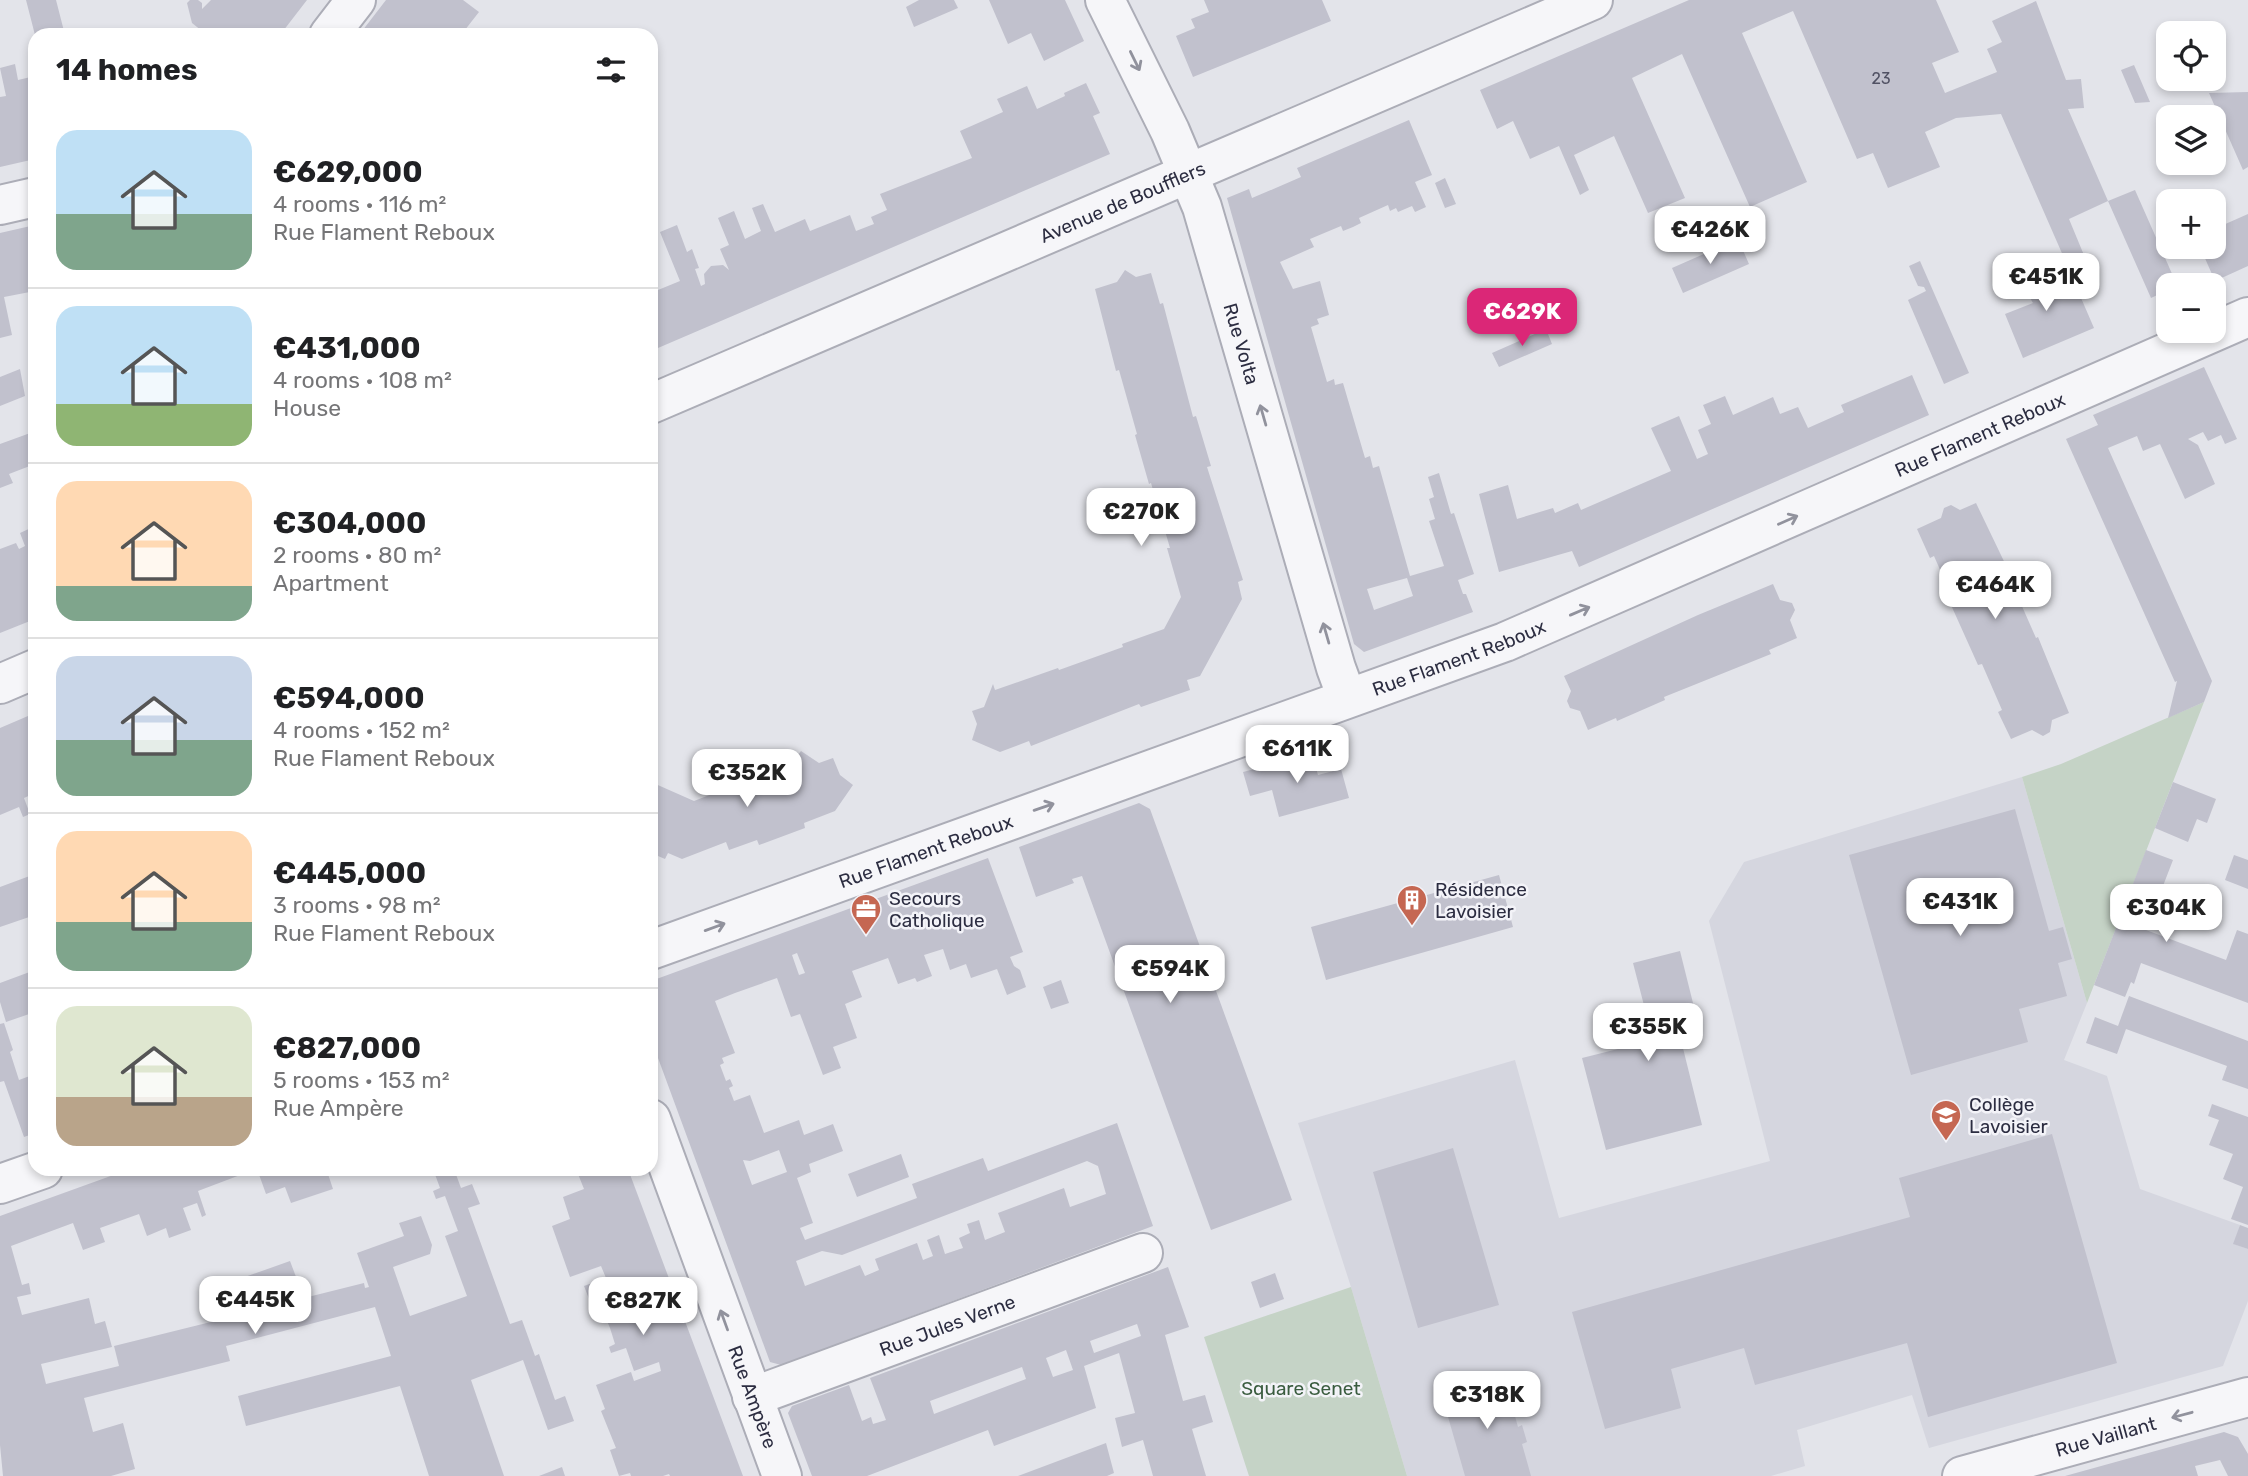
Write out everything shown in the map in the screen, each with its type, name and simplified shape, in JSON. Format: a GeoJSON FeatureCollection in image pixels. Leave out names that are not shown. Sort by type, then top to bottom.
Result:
{"type":"FeatureCollection","features":[{"type":"Feature","properties":{"kind":"street"},"geometry":{"type":"LineString","coordinates":[[335,28],[356,0]]}},
{"type":"Feature","properties":{"kind":"street","name":"Rue Volta"},"geometry":{"type":"LineString","coordinates":[[1105,0],[1170,131],[1202,207],[1347,698]]}},
{"type":"Feature","properties":{"kind":"street","name":"Avenue de Boufflers"},"geometry":{"type":"LineString","coordinates":[[658,401],[1592,0]]}},
{"type":"Feature","properties":{"kind":"street"},"geometry":{"type":"LineString","coordinates":[[0,205],[28,199]]}},
{"type":"Feature","properties":{"kind":"street","name":"Rue Flament Reboux"},"geometry":{"type":"LineString","coordinates":[[658,947],[1506,642],[2248,317]]}},
{"type":"Feature","properties":{"kind":"street"},"geometry":{"type":"LineString","coordinates":[[0,684],[28,672]]}},
{"type":"Feature","properties":{"kind":"street","name":"Rue Ampère"},"geometry":{"type":"LineString","coordinates":[[658,1138],[782,1476]]}},
{"type":"Feature","properties":{"kind":"street"},"geometry":{"type":"LineString","coordinates":[[0,1184],[28,1174]]}},
{"type":"Feature","properties":{"kind":"street","name":"Rue Jules Verne"},"geometry":{"type":"LineString","coordinates":[[752,1396],[1143,1253]]}},
{"type":"Feature","properties":{"kind":"street","name":"Rue Vaillant"},"geometry":{"type":"LineString","coordinates":[[1962,1476],[2248,1397]]}},
{"type":"Feature","properties":{"kind":"shaded area","name":"Collège Lavoisier"},"geometry":{"type":"Polygon","coordinates":[[[2022,777],[2087,1003],[2064,1060],[2107,1076],[2140,1189],[2240,1225],[2234,1244],[2248,1249],[2248,1301],[2223,1366],[1929,1448],[1912,1395],[1797,1430],[1805,1466],[1771,1476],[1407,1476],[1351,1287],[1298,1123],[1515,1060],[1559,1218],[1770,1161],[1709,921],[1744,862],[2022,777]]]}},
{"type":"Feature","properties":{"kind":"green space"},"geometry":{"type":"Polygon","coordinates":[[[2204,702],[2087,1003],[2022,777],[2061,764],[2204,702]]]}},
{"type":"Feature","properties":{"kind":"green space","name":"Square Senet"},"geometry":{"type":"Polygon","coordinates":[[[1351,1287],[1407,1476],[1249,1476],[1204,1337],[1351,1287]]]}},
{"type":"Feature","properties":{"kind":"building"},"geometry":{"type":"Polygon","coordinates":[[[26,0],[56,0],[63,28],[33,28],[26,0]]]}},
{"type":"Feature","properties":{"kind":"building"},"geometry":{"type":"Polygon","coordinates":[[[190,0],[198,0],[202,3],[202,9],[211,0],[307,0],[285,28],[198,28],[192,23],[187,3],[190,0]]]}},
{"type":"Feature","properties":{"kind":"building"},"geometry":{"type":"Polygon","coordinates":[[[386,0],[463,0],[479,12],[466,28],[364,28],[386,0]]]}},
{"type":"Feature","properties":{"kind":"building"},"geometry":{"type":"Polygon","coordinates":[[[919,0],[954,0],[958,8],[914,27],[906,7],[919,0]]]}},
{"type":"Feature","properties":{"kind":"building"},"geometry":{"type":"Polygon","coordinates":[[[989,0],[1065,0],[1084,41],[1044,61],[1031,33],[1008,44],[989,0]]]}},
{"type":"Feature","properties":{"kind":"building"},"geometry":{"type":"Polygon","coordinates":[[[1204,0],[1322,0],[1331,21],[1193,77],[1176,36],[1195,28],[1191,19],[1209,12],[1204,0]]]}},
{"type":"Feature","properties":{"kind":"building"},"geometry":{"type":"Polygon","coordinates":[[[1689,0],[1936,0],[1959,52],[1932,63],[1945,93],[1997,72],[1987,49],[2002,42],[1992,21],[2036,1],[2066,80],[2081,79],[2084,108],[2068,109],[2108,201],[2069,219],[2086,260],[2068,267],[2001,114],[1956,118],[1925,132],[1940,167],[1888,188],[1873,153],[1857,159],[1793,11],[1742,33],[1807,182],[1750,207],[1682,54],[1632,78],[1685,198],[1648,213],[1614,136],[1574,155],[1589,190],[1580,195],[1559,146],[1530,159],[1513,121],[1497,129],[1480,90],[1689,0]]]}},
{"type":"Feature","properties":{"kind":"building"},"geometry":{"type":"Polygon","coordinates":[[[15,64],[18,80],[28,78],[28,161],[0,167],[0,97],[6,96],[0,68],[15,64]]]}},
{"type":"Feature","properties":{"kind":"building"},"geometry":{"type":"Polygon","coordinates":[[[2134,65],[2150,102],[2135,103],[2121,70],[2134,65]]]}},
{"type":"Feature","properties":{"kind":"building"},"geometry":{"type":"Polygon","coordinates":[[[1086,83],[1100,113],[1093,116],[1110,154],[658,348],[658,290],[680,281],[660,232],[677,225],[687,252],[692,249],[699,268],[695,269],[701,286],[705,284],[704,274],[711,266],[723,265],[729,270],[720,249],[729,245],[718,218],[734,211],[745,239],[761,231],[752,208],[763,204],[775,232],[805,219],[810,231],[850,215],[856,231],[874,224],[871,217],[887,210],[880,194],[972,158],[960,131],[1003,112],[997,99],[1027,86],[1037,109],[1065,96],[1064,93],[1086,83]]]}},
{"type":"Feature","properties":{"kind":"building"},"geometry":{"type":"Polygon","coordinates":[[[2248,92],[2248,167],[2243,170],[2226,132],[2226,105],[2214,105],[2209,93],[2248,92]]]}},
{"type":"Feature","properties":{"kind":"building"},"geometry":{"type":"Polygon","coordinates":[[[1409,120],[1432,175],[1415,182],[1426,207],[1415,212],[1412,206],[1398,212],[1396,208],[1390,211],[1388,205],[1359,218],[1361,223],[1353,227],[1343,231],[1341,226],[1310,239],[1314,247],[1280,262],[1293,289],[1320,281],[1329,315],[1317,319],[1319,324],[1311,327],[1327,382],[1334,379],[1335,385],[1343,383],[1365,458],[1370,456],[1373,468],[1379,466],[1410,576],[1444,566],[1429,521],[1435,519],[1429,499],[1434,497],[1428,477],[1439,473],[1474,574],[1458,580],[1473,612],[1364,652],[1354,644],[1227,198],[1249,189],[1252,198],[1278,187],[1301,177],[1297,168],[1409,120]],[[1407,578],[1367,589],[1374,610],[1413,596],[1407,578]]]}},
{"type":"Feature","properties":{"kind":"building"},"geometry":{"type":"Polygon","coordinates":[[[1445,178],[1456,204],[1445,208],[1435,183],[1445,178]]]}},
{"type":"Feature","properties":{"kind":"building"},"geometry":{"type":"Polygon","coordinates":[[[2135,190],[2156,238],[2156,259],[2166,259],[2172,273],[2156,273],[2156,296],[2151,298],[2108,201],[2135,190]]]}},
{"type":"Feature","properties":{"kind":"building"},"geometry":{"type":"Polygon","coordinates":[[[2248,214],[2248,266],[2226,276],[2226,273],[2211,273],[2205,259],[2226,259],[2226,224],[2248,214]]]}},
{"type":"Feature","properties":{"kind":"building"},"geometry":{"type":"Polygon","coordinates":[[[28,227],[28,292],[4,297],[12,335],[0,338],[0,233],[28,227]]]}},
{"type":"Feature","properties":{"kind":"building"},"geometry":{"type":"Polygon","coordinates":[[[1738,239],[1749,264],[1683,293],[1672,268],[1738,239]]]}},
{"type":"Feature","properties":{"kind":"building"},"geometry":{"type":"Polygon","coordinates":[[[2036,259],[2048,287],[2044,289],[2047,296],[2075,284],[2094,328],[2023,358],[2005,314],[2033,303],[2029,296],[2025,298],[2014,269],[2036,259]]]}},
{"type":"Feature","properties":{"kind":"building"},"geometry":{"type":"Polygon","coordinates":[[[1920,261],[1969,373],[1944,384],[1908,300],[1926,291],[1924,287],[1918,286],[1909,266],[1920,261]]]}},
{"type":"Feature","properties":{"kind":"building"},"geometry":{"type":"Polygon","coordinates":[[[1125,270],[1136,277],[1151,273],[1160,304],[1163,303],[1193,417],[1196,416],[1211,466],[1207,467],[1243,580],[1238,582],[1242,599],[1200,676],[1187,680],[1190,690],[1141,707],[1139,704],[1031,746],[1029,741],[1000,752],[972,740],[977,724],[972,711],[984,707],[993,684],[995,690],[1058,668],[1059,670],[1164,629],[1181,597],[1167,548],[1170,548],[1151,483],[1149,484],[1119,370],[1116,371],[1095,289],[1117,282],[1125,270]]]}},
{"type":"Feature","properties":{"kind":"building"},"geometry":{"type":"Polygon","coordinates":[[[1546,329],[1552,344],[1499,367],[1492,353],[1546,329]]]}},
{"type":"Feature","properties":{"kind":"building"},"geometry":{"type":"Polygon","coordinates":[[[2204,367],[2237,439],[2225,444],[2221,435],[2208,441],[2203,432],[2188,439],[2198,445],[2215,484],[2185,499],[2160,444],[2143,451],[2137,436],[2108,448],[2212,681],[2204,702],[2168,718],[2177,681],[2175,682],[2066,439],[2098,425],[2093,415],[2204,367]]]}},
{"type":"Feature","properties":{"kind":"building"},"geometry":{"type":"Polygon","coordinates":[[[20,369],[25,396],[0,406],[0,377],[20,369]]]}},
{"type":"Feature","properties":{"kind":"building"},"geometry":{"type":"Polygon","coordinates":[[[1912,375],[1929,415],[1579,567],[1572,551],[1499,572],[1479,494],[1508,485],[1517,519],[1553,508],[1555,513],[1578,503],[1581,510],[1671,471],[1651,428],[1679,416],[1697,459],[1708,454],[1698,430],[1711,424],[1703,405],[1725,396],[1733,415],[1773,397],[1780,414],[1798,407],[1808,428],[1844,412],[1841,405],[1912,375]]]}},
{"type":"Feature","properties":{"kind":"building"},"geometry":{"type":"Polygon","coordinates":[[[28,434],[28,467],[9,474],[13,483],[0,488],[0,444],[28,434]]]}},
{"type":"Feature","properties":{"kind":"building"},"geometry":{"type":"Polygon","coordinates":[[[1976,503],[2012,578],[2010,579],[2036,638],[2038,637],[2069,713],[2052,720],[2050,732],[2043,736],[2032,730],[2011,739],[1998,712],[2002,710],[1982,664],[1978,665],[1951,605],[1955,604],[1934,556],[1930,558],[1917,529],[1941,518],[1944,508],[1951,505],[1960,510],[1976,503]]]}},
{"type":"Feature","properties":{"kind":"building"},"geometry":{"type":"Polygon","coordinates":[[[28,529],[28,622],[0,633],[0,549],[16,543],[19,549],[25,546],[20,533],[28,529]]]}},
{"type":"Feature","properties":{"kind":"building"},"geometry":{"type":"Polygon","coordinates":[[[1773,584],[1780,600],[1792,603],[1795,610],[1790,620],[1797,638],[1769,650],[1771,654],[1664,697],[1665,700],[1617,721],[1616,718],[1588,730],[1580,711],[1570,708],[1567,701],[1571,691],[1564,676],[1773,584]]]}},
{"type":"Feature","properties":{"kind":"building"},"geometry":{"type":"Polygon","coordinates":[[[28,716],[28,796],[24,798],[28,815],[23,817],[19,807],[0,815],[0,728],[28,716]]]}},
{"type":"Feature","properties":{"kind":"building"},"geometry":{"type":"Polygon","coordinates":[[[801,751],[819,763],[833,758],[840,775],[853,785],[835,811],[804,823],[805,828],[759,845],[757,840],[729,850],[726,842],[682,859],[668,853],[665,859],[658,856],[658,785],[694,801],[795,759],[801,751]]]}},
{"type":"Feature","properties":{"kind":"building"},"geometry":{"type":"Polygon","coordinates":[[[1312,754],[1318,775],[1341,769],[1349,798],[1279,817],[1272,790],[1250,796],[1243,772],[1312,754]]]}},
{"type":"Feature","properties":{"kind":"building"},"geometry":{"type":"Polygon","coordinates":[[[2173,782],[2216,799],[2207,823],[2197,819],[2188,842],[2155,828],[2173,782]]]}},
{"type":"Feature","properties":{"kind":"building"},"geometry":{"type":"Polygon","coordinates":[[[1139,803],[1150,809],[1292,1200],[1211,1230],[1082,876],[1072,879],[1074,883],[1036,897],[1019,847],[1139,803]]]}},
{"type":"Feature","properties":{"kind":"building"},"geometry":{"type":"Polygon","coordinates":[[[2015,809],[2049,931],[2063,927],[2072,959],[2058,963],[2067,996],[2019,1009],[2028,1042],[1911,1075],[1849,855],[2015,809]]]}},
{"type":"Feature","properties":{"kind":"building"},"geometry":{"type":"Polygon","coordinates":[[[2146,850],[2173,860],[2146,930],[2226,960],[2237,930],[2248,934],[2248,1003],[2141,963],[2134,984],[2131,982],[2125,997],[2094,985],[2146,850]]]}},
{"type":"Feature","properties":{"kind":"building"},"geometry":{"type":"Polygon","coordinates":[[[2234,855],[2248,860],[2248,889],[2225,880],[2234,855]]]}},
{"type":"Feature","properties":{"kind":"building"},"geometry":{"type":"Polygon","coordinates":[[[988,858],[1023,952],[1010,957],[1014,966],[1020,970],[1026,987],[1007,995],[997,969],[971,978],[966,964],[950,970],[943,949],[924,955],[932,976],[917,982],[915,978],[898,984],[888,958],[852,971],[862,997],[845,1004],[857,1038],[833,1047],[841,1068],[823,1075],[800,1014],[791,1017],[777,978],[735,993],[715,1001],[735,1053],[722,1058],[724,1063],[720,1065],[726,1081],[730,1079],[733,1086],[729,1088],[734,1101],[750,1095],[764,1133],[799,1120],[804,1135],[833,1124],[843,1151],[809,1164],[811,1172],[797,1178],[813,1223],[800,1228],[805,1240],[917,1198],[912,1184],[983,1158],[988,1171],[1117,1123],[1153,1226],[781,1365],[770,1362],[658,1058],[658,978],[988,858]],[[797,953],[792,955],[799,975],[805,973],[797,953]],[[779,1150],[750,1161],[743,1160],[752,1185],[787,1172],[779,1150]],[[1087,1161],[842,1255],[822,1251],[796,1261],[805,1286],[860,1265],[865,1276],[879,1270],[875,1259],[917,1243],[923,1260],[933,1256],[927,1240],[939,1235],[945,1254],[963,1248],[959,1238],[970,1233],[967,1224],[979,1220],[985,1240],[1005,1232],[998,1213],[1064,1188],[1070,1207],[1106,1194],[1098,1166],[1087,1161]]]}},
{"type":"Feature","properties":{"kind":"building","name":"Résidence Lavoisier"},"geometry":{"type":"Polygon","coordinates":[[[1499,875],[1513,927],[1326,980],[1311,927],[1499,875]]]}},
{"type":"Feature","properties":{"kind":"building"},"geometry":{"type":"Polygon","coordinates":[[[28,877],[28,917],[0,927],[0,887],[28,877]]]}},
{"type":"Feature","properties":{"kind":"building"},"geometry":{"type":"Polygon","coordinates":[[[1680,951],[1699,1027],[1679,1032],[1702,1125],[1606,1150],[1582,1058],[1618,1049],[1613,1031],[1639,1024],[1643,1042],[1653,1040],[1633,963],[1680,951]]]}},
{"type":"Feature","properties":{"kind":"building"},"geometry":{"type":"Polygon","coordinates":[[[28,973],[28,1014],[6,1022],[0,1002],[0,983],[28,973]]]}},
{"type":"Feature","properties":{"kind":"building"},"geometry":{"type":"Polygon","coordinates":[[[1061,980],[1069,1003],[1051,1009],[1043,987],[1061,980]]]}},
{"type":"Feature","properties":{"kind":"building"},"geometry":{"type":"Polygon","coordinates":[[[2129,996],[2248,1041],[2248,1089],[2222,1080],[2227,1066],[2126,1029],[2117,1054],[2086,1043],[2095,1017],[2118,1026],[2129,996]]]}},
{"type":"Feature","properties":{"kind":"building"},"geometry":{"type":"Polygon","coordinates":[[[4,1023],[19,1080],[28,1077],[28,1136],[24,1137],[4,1081],[0,1082],[0,1024],[4,1023]]]}},
{"type":"Feature","properties":{"kind":"building"},"geometry":{"type":"Polygon","coordinates":[[[2212,1104],[2248,1117],[2248,1225],[2231,1219],[2243,1187],[2223,1179],[2233,1154],[2209,1145],[2219,1120],[2208,1116],[2212,1104]]]}},
{"type":"Feature","properties":{"kind":"building"},"geometry":{"type":"Polygon","coordinates":[[[2052,1134],[2117,1363],[1928,1417],[1907,1343],[1755,1385],[1744,1348],[1671,1369],[1681,1408],[1605,1429],[1572,1312],[1910,1217],[1899,1178],[2052,1134]]]}},
{"type":"Feature","properties":{"kind":"building"},"geometry":{"type":"Polygon","coordinates":[[[1453,1148],[1499,1305],[1418,1328],[1373,1172],[1453,1148]]]}},
{"type":"Feature","properties":{"kind":"building"},"geometry":{"type":"Polygon","coordinates":[[[901,1154],[909,1177],[857,1197],[848,1174],[901,1154]]]}},
{"type":"Feature","properties":{"kind":"building"},"geometry":{"type":"Polygon","coordinates":[[[111,1176],[238,1176],[198,1191],[206,1215],[202,1217],[197,1203],[183,1208],[191,1230],[169,1238],[166,1228],[147,1236],[139,1214],[100,1228],[105,1242],[83,1250],[73,1223],[11,1246],[22,1285],[29,1283],[31,1294],[17,1297],[22,1315],[89,1298],[95,1324],[105,1321],[112,1347],[41,1364],[46,1384],[119,1366],[114,1346],[243,1314],[231,1282],[290,1261],[304,1298],[364,1283],[365,1288],[369,1287],[357,1253],[404,1236],[399,1223],[421,1216],[432,1245],[430,1254],[393,1267],[410,1316],[467,1296],[445,1236],[458,1231],[445,1196],[436,1199],[433,1191],[440,1188],[436,1176],[457,1176],[461,1188],[472,1184],[480,1204],[468,1208],[510,1324],[522,1320],[535,1356],[539,1354],[555,1400],[565,1396],[574,1421],[548,1430],[523,1360],[471,1380],[504,1476],[429,1476],[400,1386],[246,1426],[238,1396],[391,1356],[375,1307],[226,1346],[230,1361],[84,1398],[93,1432],[123,1423],[135,1469],[111,1476],[3,1476],[0,1445],[0,1216],[111,1176]]]}},
{"type":"Feature","properties":{"kind":"building"},"geometry":{"type":"Polygon","coordinates":[[[260,1176],[329,1176],[333,1189],[291,1203],[285,1187],[266,1194],[260,1176]]]}},
{"type":"Feature","properties":{"kind":"building"},"geometry":{"type":"Polygon","coordinates":[[[579,1176],[631,1176],[743,1476],[631,1476],[630,1473],[619,1476],[610,1450],[616,1448],[601,1411],[605,1409],[596,1385],[631,1372],[634,1381],[661,1371],[659,1362],[634,1371],[626,1348],[611,1353],[609,1347],[615,1344],[610,1328],[601,1306],[593,1309],[584,1286],[606,1278],[601,1266],[570,1277],[552,1226],[570,1219],[563,1197],[584,1189],[579,1176]]]}},
{"type":"Feature","properties":{"kind":"building"},"geometry":{"type":"Polygon","coordinates":[[[2240,1225],[2248,1228],[2248,1249],[2233,1244],[2240,1225]]]}},
{"type":"Feature","properties":{"kind":"building"},"geometry":{"type":"Polygon","coordinates":[[[1168,1267],[1189,1327],[1165,1335],[1183,1401],[1205,1395],[1213,1422],[1192,1429],[1206,1476],[1153,1476],[1143,1440],[1122,1447],[1115,1418],[1135,1413],[1119,1353],[1084,1366],[1096,1408],[994,1446],[988,1430],[867,1476],[812,1476],[788,1413],[792,1406],[849,1385],[862,1421],[871,1417],[873,1424],[886,1420],[870,1378],[1168,1267]],[[1137,1324],[1090,1341],[1094,1353],[1141,1336],[1137,1324]],[[1066,1350],[1046,1358],[1053,1377],[1073,1370],[1066,1350]],[[1022,1367],[930,1401],[934,1414],[1026,1379],[1022,1367]]]}},
{"type":"Feature","properties":{"kind":"building"},"geometry":{"type":"Polygon","coordinates":[[[1275,1273],[1284,1299],[1260,1308],[1251,1282],[1275,1273]]]}},
{"type":"Feature","properties":{"kind":"building"},"geometry":{"type":"Polygon","coordinates":[[[1504,1377],[1518,1427],[1522,1425],[1527,1442],[1522,1444],[1531,1476],[1465,1476],[1442,1396],[1504,1377]]]}},
{"type":"Feature","properties":{"kind":"building"},"geometry":{"type":"Polygon","coordinates":[[[2224,1432],[2238,1437],[2248,1454],[2248,1476],[2228,1476],[2220,1460],[2195,1466],[2198,1476],[2065,1476],[2224,1432]]]}},
{"type":"Feature","properties":{"kind":"building"},"geometry":{"type":"Polygon","coordinates":[[[1106,1443],[1114,1473],[1107,1476],[1018,1476],[1106,1443]]]}},
{"type":"Feature","properties":{"kind":"building"},"geometry":{"type":"Polygon","coordinates":[[[562,1467],[565,1476],[539,1476],[562,1467]]]}},
{"type":"Feature","properties":{"kind":"place","name":"Résidence Lavoisier"},"geometry":{"type":"Point","coordinates":[1412,927]}},
{"type":"Feature","properties":{"kind":"place","name":"Secours Catholique"},"geometry":{"type":"Point","coordinates":[866,936]}},
{"type":"Feature","properties":{"kind":"place","name":"Collège Lavoisier"},"geometry":{"type":"Point","coordinates":[1946,1142]}}]}
